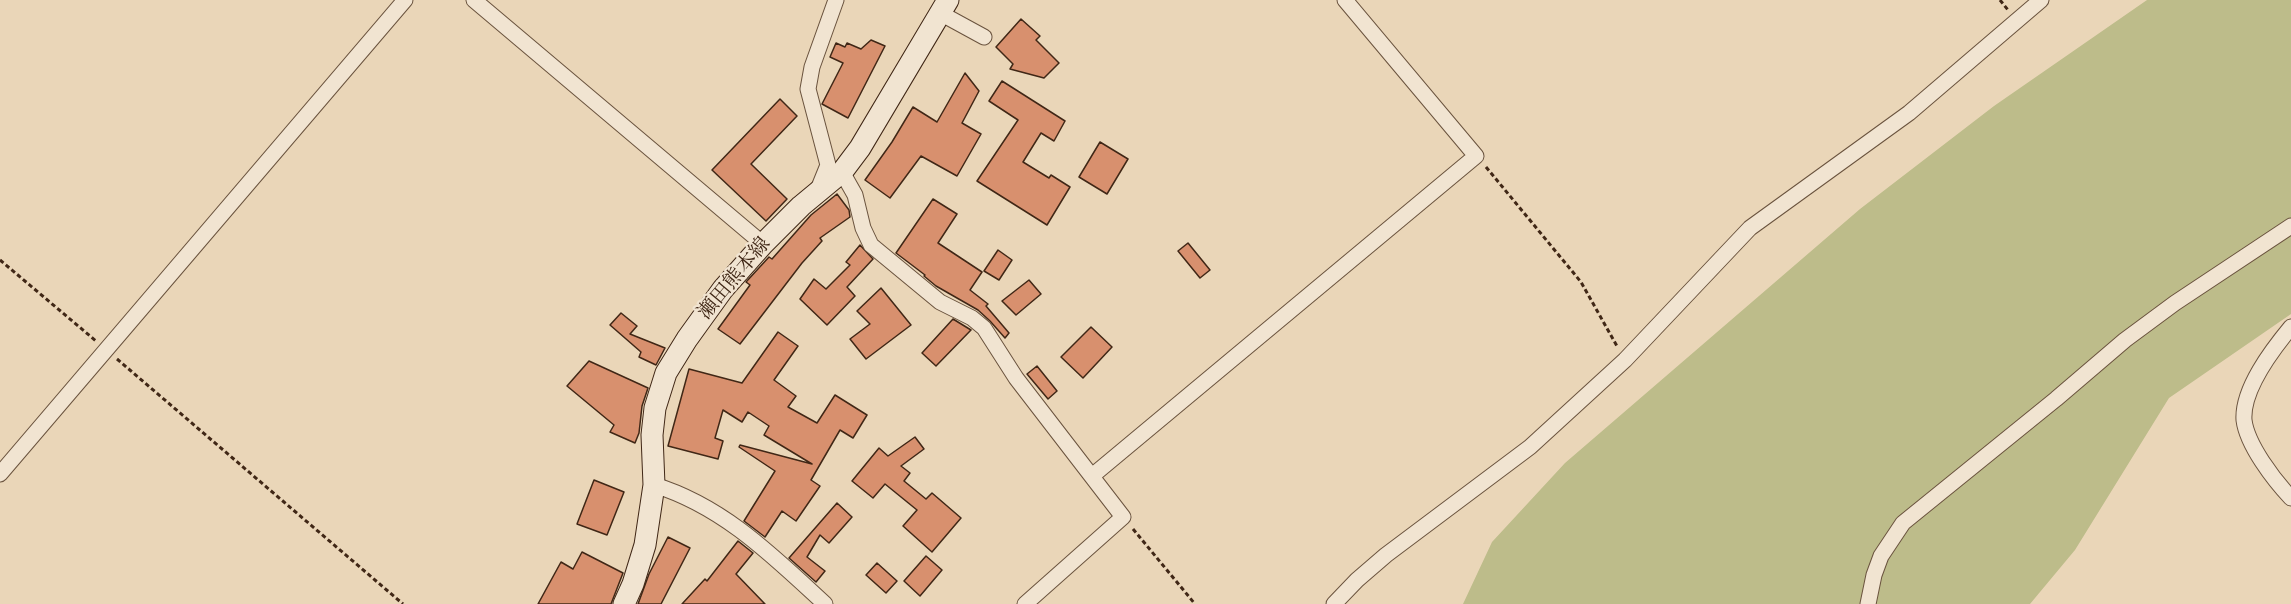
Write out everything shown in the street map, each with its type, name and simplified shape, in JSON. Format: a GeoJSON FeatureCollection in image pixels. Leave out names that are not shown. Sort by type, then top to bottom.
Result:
{"type":"FeatureCollection","features":[{"type":"Feature","properties":{"kind":"main road","name":"瀬田熊本線"},"geometry":{"type":"LineString","coordinates":[[624,604],[645,545],[654,485],[652,435],[655,408],[666,373],[723,289],[763,244],[842,172],[860,148],[944,6]]}},
{"type":"Feature","properties":{"kind":"street"},"geometry":{"type":"LineString","coordinates":[[0,474],[405,0]]}},
{"type":"Feature","properties":{"kind":"street"},"geometry":{"type":"LineString","coordinates":[[474,0],[763,244]]}},
{"type":"Feature","properties":{"kind":"street"},"geometry":{"type":"LineString","coordinates":[[817,193],[828,165],[808,89],[812,67],[836,0]]}},
{"type":"Feature","properties":{"kind":"street"},"geometry":{"type":"LineString","coordinates":[[1092,476],[1476,156],[1345,0]]}},
{"type":"Feature","properties":{"kind":"street"},"geometry":{"type":"LineString","coordinates":[[1334,604],[1386,555],[1530,447],[1625,360],[1750,228],[1909,113],[2041,0]]}},
{"type":"Feature","properties":{"kind":"street"},"geometry":{"type":"LineString","coordinates":[[944,6],[984,37]]}},
{"type":"Feature","properties":{"kind":"street"},"geometry":{"type":"LineString","coordinates":[[842,172],[855,195],[863,228],[871,245],[940,302],[972,318],[984,328],[1009,368],[1123,517],[1025,604]]}},
{"type":"Feature","properties":{"kind":"street"},"geometry":{"type":"LineString","coordinates":[[1868,604],[1881,556],[1903,523],[2125,340],[2175,303],[2291,226]]}},
{"type":"Feature","properties":{"kind":"street"},"geometry":{"type":"LineString","coordinates":[[2291,327],[2269,353],[2246,400],[2244,420],[2249,440],[2291,498]]}},
{"type":"Feature","properties":{"kind":"street"},"geometry":{"type":"LineString","coordinates":[[654,485],[683,494],[739,529],[768,551],[825,604]]}},
{"type":"Feature","properties":{"kind":"path"},"geometry":{"type":"LineString","coordinates":[[1476,156],[1581,282],[1625,360]]}},
{"type":"Feature","properties":{"kind":"path"},"geometry":{"type":"LineString","coordinates":[[0,260],[403,604]]}},
{"type":"Feature","properties":{"kind":"path"},"geometry":{"type":"LineString","coordinates":[[1123,517],[1195,604]]}},
{"type":"Feature","properties":{"kind":"shaded area"},"geometry":{"type":"Polygon","coordinates":[[[2147,0],[2291,0],[2291,314],[2169,398],[2075,550],[2030,604],[1463,604],[1492,542],[1565,463],[1860,209],[1994,106],[2147,0]]]}},
{"type":"Feature","properties":{"kind":"building"},"geometry":{"type":"Polygon","coordinates":[[[1021,19],[1040,36],[1036,40],[1059,63],[1044,78],[1010,69],[1013,64],[996,47],[1021,19]]]}},
{"type":"Feature","properties":{"kind":"building"},"geometry":{"type":"Polygon","coordinates":[[[871,40],[885,46],[848,118],[822,104],[843,63],[830,57],[836,43],[845,47],[847,43],[861,49],[871,40]]]}},
{"type":"Feature","properties":{"kind":"building"},"geometry":{"type":"Polygon","coordinates":[[[965,73],[979,91],[962,123],[981,134],[957,176],[921,156],[890,198],[865,180],[913,107],[937,122],[965,73]]]}},
{"type":"Feature","properties":{"kind":"building"},"geometry":{"type":"Polygon","coordinates":[[[1002,81],[1065,121],[1054,141],[1041,133],[1023,162],[1049,178],[1051,175],[1070,187],[1047,225],[977,181],[1018,120],[989,101],[1002,81]]]}},
{"type":"Feature","properties":{"kind":"building"},"geometry":{"type":"Polygon","coordinates":[[[780,99],[797,116],[751,164],[787,199],[766,221],[712,170],[780,99]]]}},
{"type":"Feature","properties":{"kind":"building"},"geometry":{"type":"Polygon","coordinates":[[[1100,142],[1128,159],[1107,194],[1079,177],[1100,142]]]}},
{"type":"Feature","properties":{"kind":"building"},"geometry":{"type":"Polygon","coordinates":[[[837,194],[849,210],[850,217],[820,238],[822,241],[802,263],[740,344],[718,329],[750,285],[746,282],[769,257],[772,259],[811,215],[837,194]]]}},
{"type":"Feature","properties":{"kind":"building"},"geometry":{"type":"Polygon","coordinates":[[[933,199],[957,214],[938,243],[982,272],[970,290],[988,304],[986,306],[1009,333],[1005,338],[978,310],[936,286],[896,253],[933,199]]]}},
{"type":"Feature","properties":{"kind":"building"},"geometry":{"type":"Polygon","coordinates":[[[1188,243],[1210,270],[1200,278],[1178,251],[1188,243]]]}},
{"type":"Feature","properties":{"kind":"building"},"geometry":{"type":"Polygon","coordinates":[[[860,245],[873,259],[847,287],[855,296],[827,325],[800,299],[814,279],[826,289],[850,265],[846,262],[860,245]]]}},
{"type":"Feature","properties":{"kind":"building"},"geometry":{"type":"Polygon","coordinates":[[[998,250],[1012,260],[999,280],[984,271],[998,250]]]}},
{"type":"Feature","properties":{"kind":"building"},"geometry":{"type":"Polygon","coordinates":[[[1029,280],[1041,294],[1016,315],[1002,301],[1029,280]]]}},
{"type":"Feature","properties":{"kind":"building"},"geometry":{"type":"Polygon","coordinates":[[[881,288],[911,325],[866,359],[850,339],[870,324],[857,311],[881,288]]]}},
{"type":"Feature","properties":{"kind":"building"},"geometry":{"type":"Polygon","coordinates":[[[621,313],[637,326],[630,334],[665,348],[656,365],[639,357],[641,352],[610,325],[621,313]]]}},
{"type":"Feature","properties":{"kind":"building"},"geometry":{"type":"Polygon","coordinates":[[[953,319],[971,330],[936,366],[922,353],[953,319]]]}},
{"type":"Feature","properties":{"kind":"building"},"geometry":{"type":"Polygon","coordinates":[[[1091,327],[1112,347],[1083,378],[1061,357],[1091,327]]]}},
{"type":"Feature","properties":{"kind":"building"},"geometry":{"type":"Polygon","coordinates":[[[778,332],[798,346],[774,380],[796,396],[788,407],[817,423],[835,395],[867,415],[853,438],[840,430],[811,480],[820,486],[796,521],[782,511],[765,537],[744,521],[775,471],[739,447],[740,445],[812,464],[764,435],[769,426],[748,412],[742,422],[723,410],[715,438],[723,441],[718,459],[668,446],[689,369],[742,383],[778,332]]]}},
{"type":"Feature","properties":{"kind":"building"},"geometry":{"type":"Polygon","coordinates":[[[589,361],[648,388],[635,443],[610,432],[614,425],[567,386],[589,361]]]}},
{"type":"Feature","properties":{"kind":"building"},"geometry":{"type":"Polygon","coordinates":[[[1037,366],[1057,391],[1048,399],[1027,374],[1037,366]]]}},
{"type":"Feature","properties":{"kind":"building"},"geometry":{"type":"Polygon","coordinates":[[[915,437],[924,449],[901,466],[910,473],[904,481],[926,499],[932,493],[961,518],[932,552],[903,526],[917,510],[885,484],[873,498],[852,481],[879,448],[888,456],[915,437]]]}},
{"type":"Feature","properties":{"kind":"building"},"geometry":{"type":"Polygon","coordinates":[[[594,480],[624,492],[607,535],[577,524],[594,480]]]}},
{"type":"Feature","properties":{"kind":"building"},"geometry":{"type":"Polygon","coordinates":[[[837,503],[852,517],[829,543],[820,535],[807,557],[825,571],[816,582],[789,558],[837,503]]]}},
{"type":"Feature","properties":{"kind":"building"},"geometry":{"type":"Polygon","coordinates":[[[668,537],[690,548],[661,604],[638,604],[649,574],[668,537]]]}},
{"type":"Feature","properties":{"kind":"building"},"geometry":{"type":"Polygon","coordinates":[[[738,541],[753,553],[736,574],[765,604],[682,604],[705,579],[707,581],[738,541]]]}},
{"type":"Feature","properties":{"kind":"building"},"geometry":{"type":"Polygon","coordinates":[[[582,552],[623,573],[611,604],[538,604],[561,562],[573,569],[582,552]]]}},
{"type":"Feature","properties":{"kind":"building"},"geometry":{"type":"Polygon","coordinates":[[[926,556],[942,570],[920,596],[904,581],[926,556]]]}},
{"type":"Feature","properties":{"kind":"building"},"geometry":{"type":"Polygon","coordinates":[[[877,563],[897,581],[886,593],[866,575],[877,563]]]}}]}
